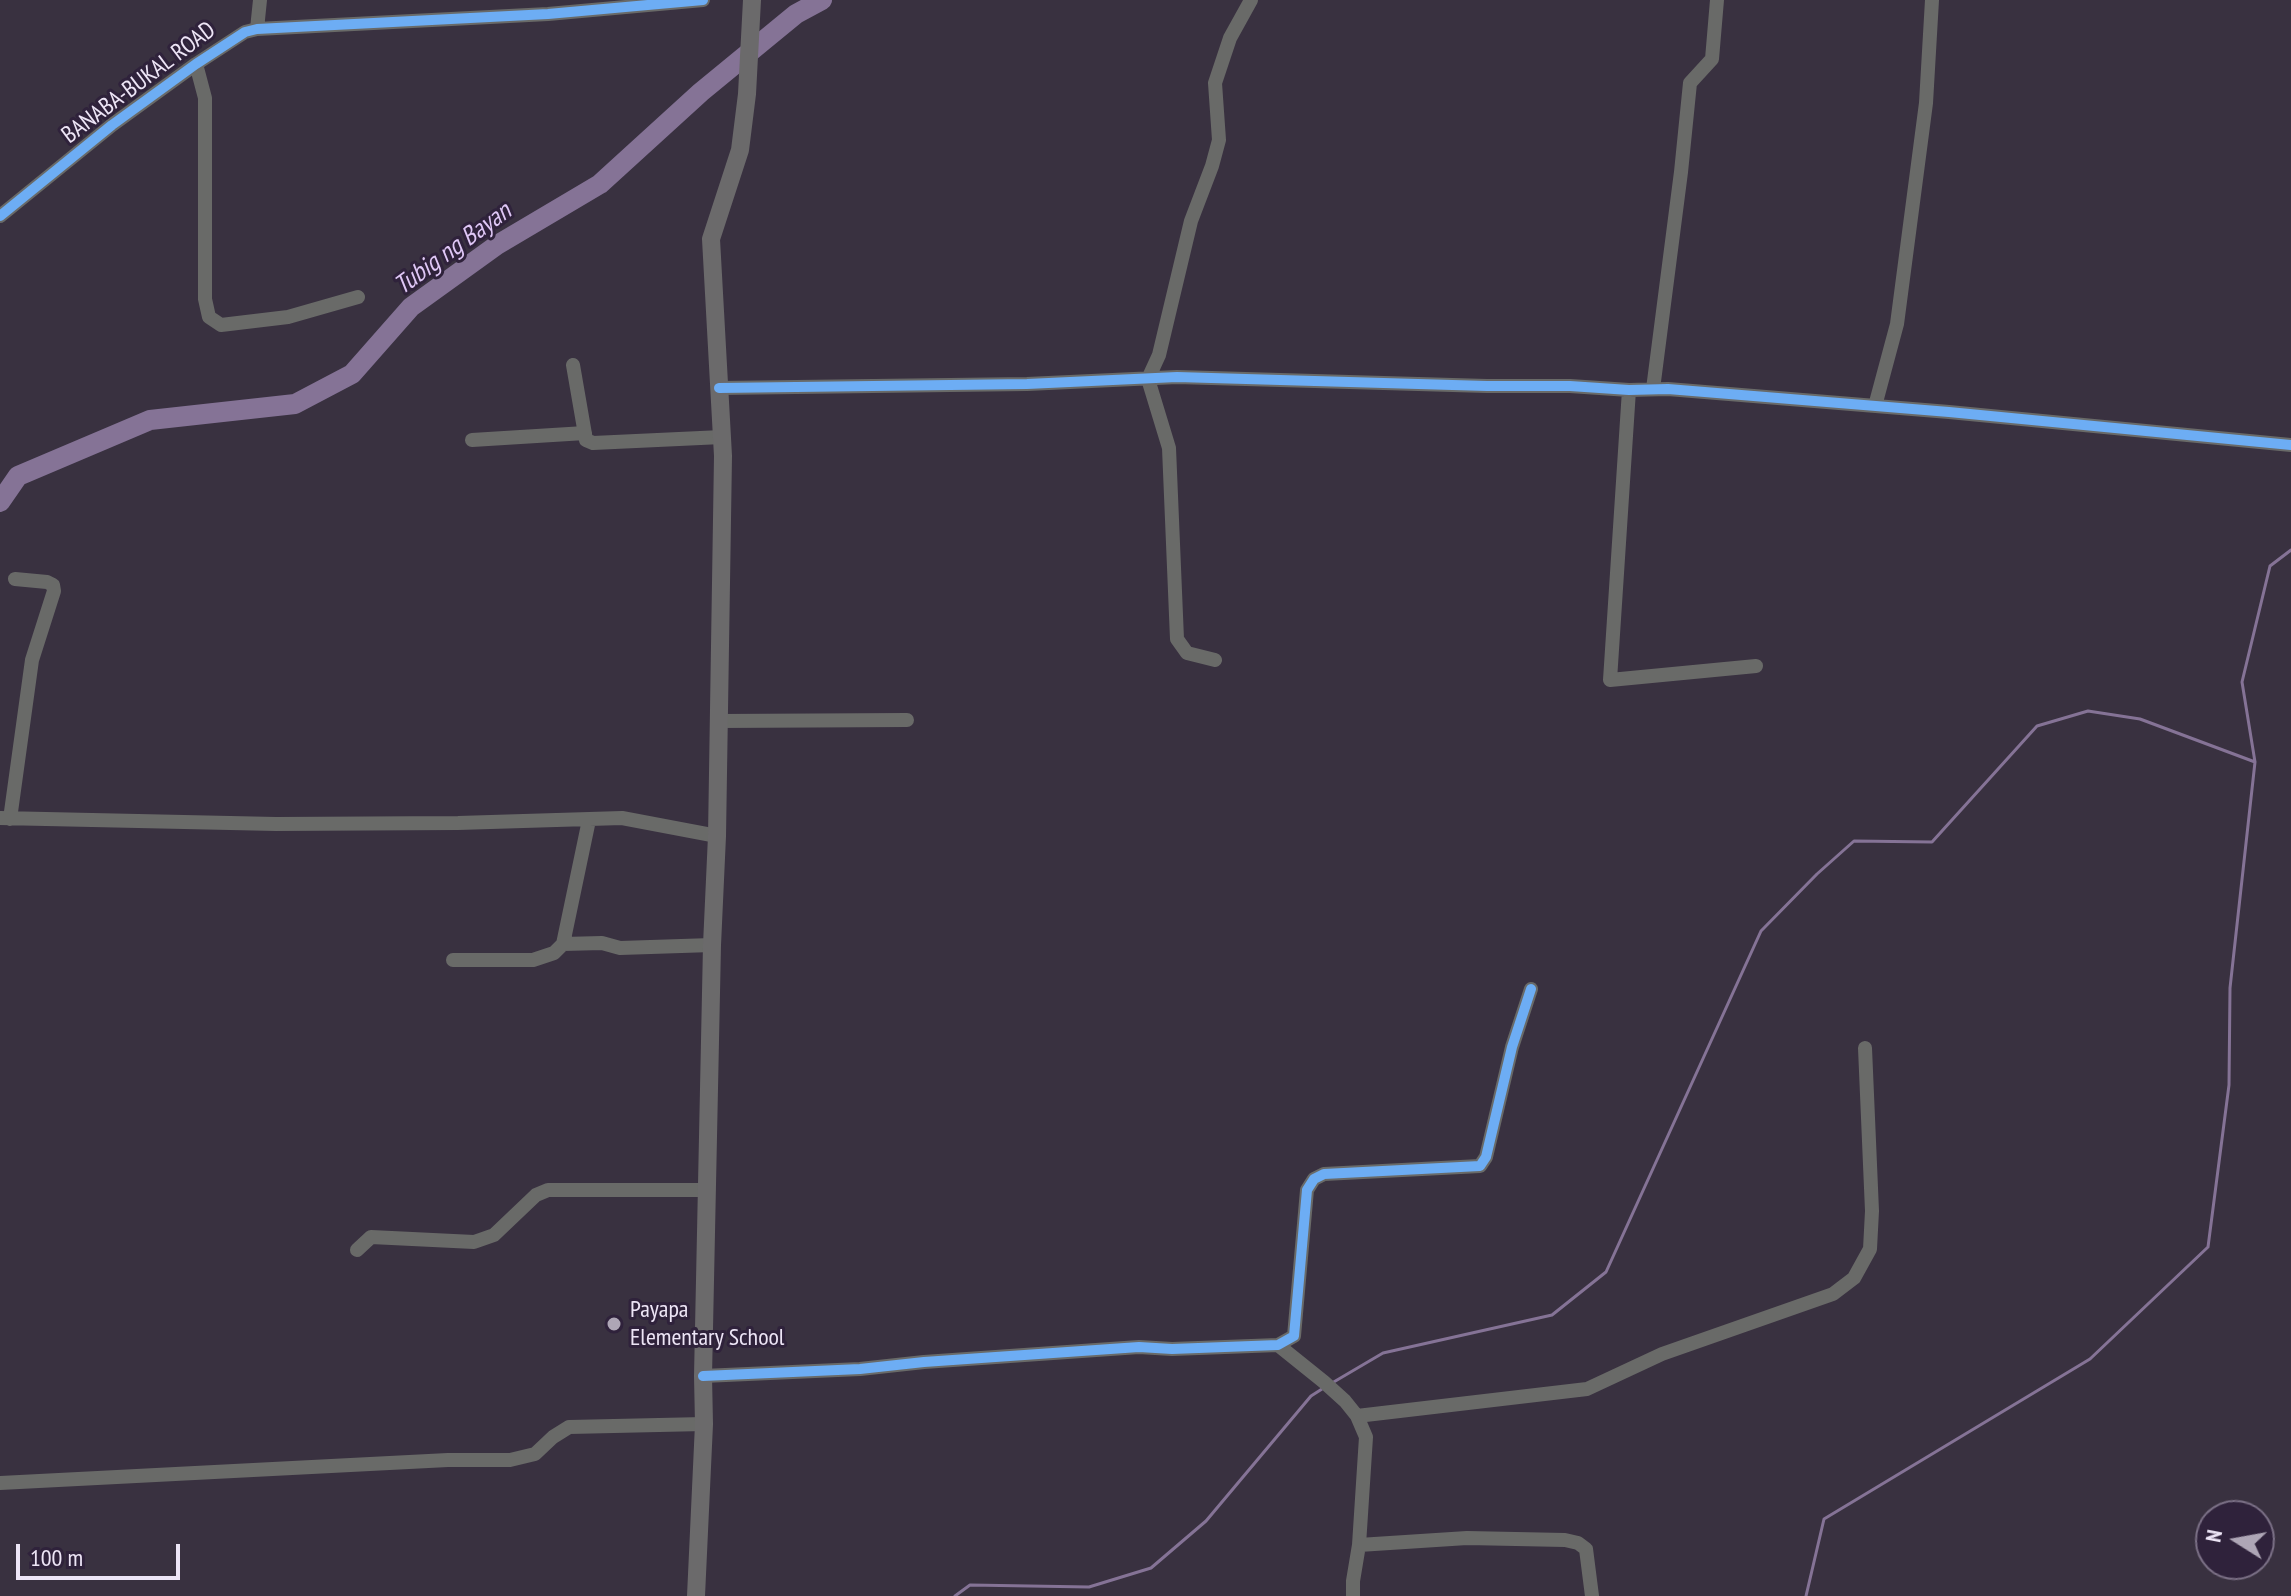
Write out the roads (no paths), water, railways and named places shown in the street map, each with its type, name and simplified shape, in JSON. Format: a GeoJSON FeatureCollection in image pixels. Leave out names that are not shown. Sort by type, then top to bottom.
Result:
{"type":"FeatureCollection","features":[{"type":"Feature","properties":{"kind":"main road"},"geometry":{"type":"LineString","coordinates":[[696,1596],[704,1424],[719,721],[722,437],[711,239],[740,150],[747,94],[752,0]]}},
{"type":"Feature","properties":{"kind":"street"},"geometry":{"type":"LineString","coordinates":[[257,29],[260,0]]}},
{"type":"Feature","properties":{"kind":"street","name":"BANABA-BUKAL ROAD"},"geometry":{"type":"LineString","coordinates":[[0,216],[112,125],[233,38],[257,29],[548,14],[703,0]]}},
{"type":"Feature","properties":{"kind":"street"},"geometry":{"type":"LineString","coordinates":[[1215,660],[1187,653],[1177,639],[1169,448],[1148,379],[1159,355],[1191,221],[1219,140],[1215,83],[1230,38],[1251,0]]}},
{"type":"Feature","properties":{"kind":"street"},"geometry":{"type":"LineString","coordinates":[[1653,389],[1690,83],[1712,59],[1717,0]]}},
{"type":"Feature","properties":{"kind":"street"},"geometry":{"type":"LineString","coordinates":[[1875,406],[1897,324],[1926,103],[1932,0]]}},
{"type":"Feature","properties":{"kind":"street"},"geometry":{"type":"LineString","coordinates":[[196,64],[205,98],[205,299],[209,317],[221,325],[288,317],[358,297]]}},
{"type":"Feature","properties":{"kind":"street"},"geometry":{"type":"LineString","coordinates":[[573,365],[586,440],[593,443],[722,437]]}},
{"type":"Feature","properties":{"kind":"street"},"geometry":{"type":"LineString","coordinates":[[719,388],[1286,379],[1653,389],[1875,406],[2291,445]]}},
{"type":"Feature","properties":{"kind":"street"},"geometry":{"type":"LineString","coordinates":[[1629,390],[1610,680],[1756,666]]}},
{"type":"Feature","properties":{"kind":"street"},"geometry":{"type":"LineString","coordinates":[[472,440],[585,433]]}},
{"type":"Feature","properties":{"kind":"street"},"geometry":{"type":"LineString","coordinates":[[15,579],[47,582],[53,585],[54,591],[32,660],[5,818],[276,824],[622,818],[717,836]]}},
{"type":"Feature","properties":{"kind":"street"},"geometry":{"type":"LineString","coordinates":[[719,721],[907,720]]}},
{"type":"Feature","properties":{"kind":"street"},"geometry":{"type":"LineString","coordinates":[[453,960],[533,960],[554,953],[563,944],[589,820]]}},
{"type":"Feature","properties":{"kind":"street"},"geometry":{"type":"LineString","coordinates":[[563,944],[602,943],[620,948],[712,945]]}},
{"type":"Feature","properties":{"kind":"street"},"geometry":{"type":"LineString","coordinates":[[703,1376],[860,1369],[1139,1347],[1172,1349],[1278,1345],[1294,1336],[1307,1190],[1314,1179],[1324,1174],[1480,1166],[1486,1157],[1512,1047],[1531,989]]}},
{"type":"Feature","properties":{"kind":"street"},"geometry":{"type":"LineString","coordinates":[[1357,1416],[1587,1389],[1662,1354],[1833,1294],[1854,1278],[1870,1249],[1872,1211],[1865,1048]]}},
{"type":"Feature","properties":{"kind":"street"},"geometry":{"type":"LineString","coordinates":[[357,1250],[371,1237],[474,1242],[494,1235],[536,1195],[548,1190],[707,1190]]}},
{"type":"Feature","properties":{"kind":"street"},"geometry":{"type":"LineString","coordinates":[[1278,1345],[1345,1401],[1357,1416],[1366,1437],[1353,1596]]}},
{"type":"Feature","properties":{"kind":"street"},"geometry":{"type":"LineString","coordinates":[[0,1483],[448,1460],[510,1460],[535,1454],[569,1427],[704,1424]]}},
{"type":"Feature","properties":{"kind":"street"},"geometry":{"type":"LineString","coordinates":[[1359,1545],[1467,1538],[1565,1540],[1586,1549],[1592,1596]]}},
{"type":"Feature","properties":{"kind":"waterway","name":"Tubig ng Bayan"},"geometry":{"type":"LineString","coordinates":[[0,502],[18,476],[150,420],[295,404],[352,374],[411,307],[497,245],[600,184],[701,92],[796,14],[822,0]]}},
{"type":"Feature","properties":{"kind":"waterway"},"geometry":{"type":"LineString","coordinates":[[1806,1596],[1824,1519],[2090,1359],[2208,1247],[2229,1085],[2230,988],[2255,762],[2242,682],[2270,566],[2291,550]]}},
{"type":"Feature","properties":{"kind":"waterway"},"geometry":{"type":"LineString","coordinates":[[1332,1383],[1383,1353],[1552,1315],[1606,1272],[1761,931],[1854,841],[1932,842],[2037,726],[2088,711],[2140,719],[2255,762]]}},
{"type":"Feature","properties":{"kind":"waterway"},"geometry":{"type":"LineString","coordinates":[[955,1596],[970,1585],[1089,1587],[1151,1568],[1206,1521],[1311,1396],[1322,1389]]}},
{"type":"Feature","properties":{"kind":"place","name":"Payapa Elementary School"},"geometry":{"type":"Point","coordinates":[614,1324]}}]}
